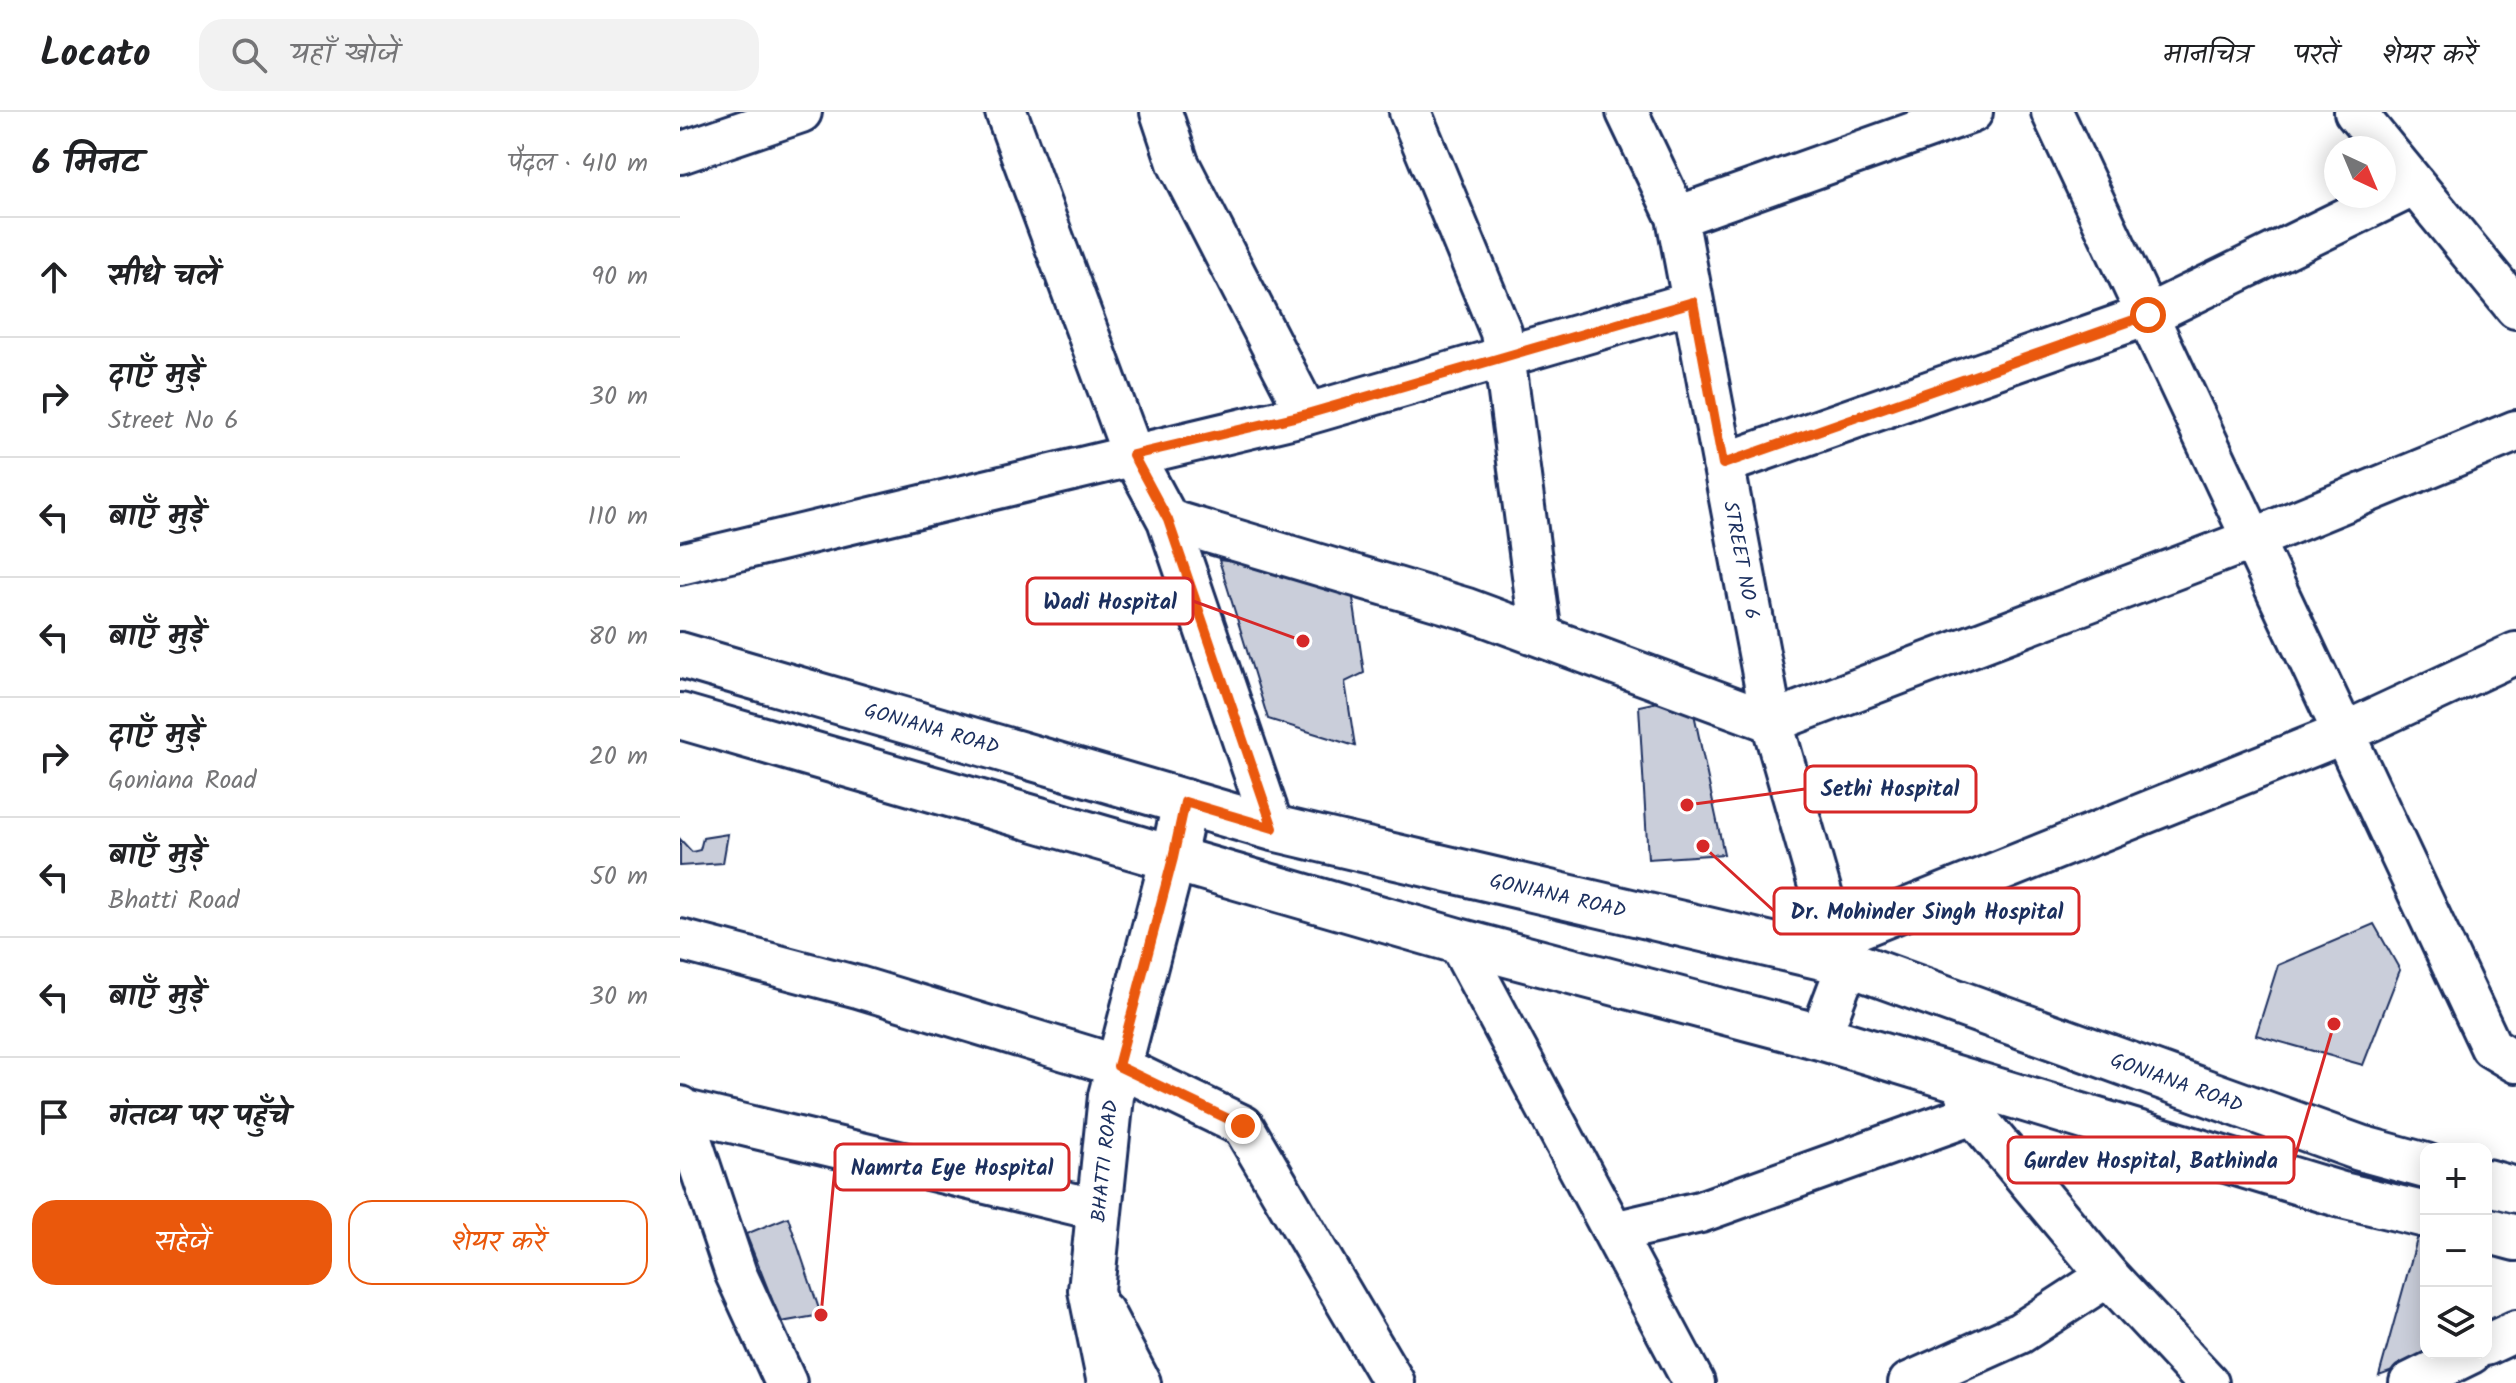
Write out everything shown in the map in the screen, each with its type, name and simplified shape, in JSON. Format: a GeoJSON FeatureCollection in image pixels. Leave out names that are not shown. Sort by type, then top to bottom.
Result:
{"type":"FeatureCollection","features":[{"type":"Feature","properties":{"kind":"main road","name":"GONIANA ROAD"},"geometry":{"type":"LineString","coordinates":[[680,655],[1273,828],[1841,950],[2360,1148],[2420,1164]]}},
{"type":"Feature","properties":{"kind":"main road"},"geometry":{"type":"LineString","coordinates":[[680,716],[1458,941],[1820,1037],[1967,1097],[2420,1214]]}},
{"type":"Feature","properties":{"kind":"main road","name":"BHATTI ROAD"},"geometry":{"type":"LineString","coordinates":[[1110,1383],[1091,1290],[1111,1096],[1185,802]]}},
{"type":"Feature","properties":{"kind":"main road"},"geometry":{"type":"LineString","coordinates":[[2492,1184],[2516,1190]]}},
{"type":"Feature","properties":{"kind":"main road"},"geometry":{"type":"LineString","coordinates":[[2492,1232],[2516,1238]]}},
{"type":"Feature","properties":{"kind":"street"},"geometry":{"type":"LineString","coordinates":[[680,153],[801,112]]}},
{"type":"Feature","properties":{"kind":"street"},"geometry":{"type":"LineString","coordinates":[[1006,112],[1133,455],[1168,520],[1273,828]]}},
{"type":"Feature","properties":{"kind":"street"},"geometry":{"type":"LineString","coordinates":[[1161,112],[1178,163],[1307,414]]}},
{"type":"Feature","properties":{"kind":"street"},"geometry":{"type":"LineString","coordinates":[[1410,112],[1501,332],[1541,636]]}},
{"type":"Feature","properties":{"kind":"street","name":"STREET NO 6"},"geometry":{"type":"LineString","coordinates":[[1627,112],[1677,217],[1772,722],[1841,950]]}},
{"type":"Feature","properties":{"kind":"street"},"geometry":{"type":"LineString","coordinates":[[2052,112],[2491,1047],[2516,1062]]}},
{"type":"Feature","properties":{"kind":"street"},"geometry":{"type":"LineString","coordinates":[[2355,112],[2516,308]]}},
{"type":"Feature","properties":{"kind":"street"},"geometry":{"type":"LineString","coordinates":[[1677,217],[1951,115]]}},
{"type":"Feature","properties":{"kind":"street"},"geometry":{"type":"LineString","coordinates":[[1723,464],[2148,315],[2415,185]]}},
{"type":"Feature","properties":{"kind":"street"},"geometry":{"type":"LineString","coordinates":[[680,564],[1307,414],[1693,302]]}},
{"type":"Feature","properties":{"kind":"street"},"geometry":{"type":"LineString","coordinates":[[1168,520],[1467,609],[1772,722],[2253,539],[2516,431]]}},
{"type":"Feature","properties":{"kind":"street"},"geometry":{"type":"LineString","coordinates":[[1820,1037],[1841,950],[2344,733],[2516,653]]}},
{"type":"Feature","properties":{"kind":"street"},"geometry":{"type":"LineString","coordinates":[[680,940],[858,987],[1118,1066],[1243,1126],[1394,1383]]}},
{"type":"Feature","properties":{"kind":"street"},"geometry":{"type":"LineString","coordinates":[[1458,941],[1694,1383]]}},
{"type":"Feature","properties":{"kind":"street"},"geometry":{"type":"LineString","coordinates":[[1614,1232],[1700,1212],[1967,1097],[2108,1276],[2208,1383]]}},
{"type":"Feature","properties":{"kind":"street"},"geometry":{"type":"LineString","coordinates":[[680,1108],[1099,1210]]}},
{"type":"Feature","properties":{"kind":"street"},"geometry":{"type":"LineString","coordinates":[[680,1108],[736,1274],[786,1383]]}},
{"type":"Feature","properties":{"kind":"street"},"geometry":{"type":"LineString","coordinates":[[1909,1383],[2020,1333],[2108,1276]]}},
{"type":"Feature","properties":{"kind":"street"},"geometry":{"type":"LineString","coordinates":[[1091,1290],[1140,1383]]}},
{"type":"Feature","properties":{"kind":"street"},"geometry":{"type":"LineString","coordinates":[[2492,1342],[2516,1331]]}},
{"type":"Feature","properties":{"kind":"street"},"geometry":{"type":"LineString","coordinates":[[2410,1383],[2459,1359]]}},
{"type":"Feature","properties":{"kind":"building"},"geometry":{"type":"Polygon","coordinates":[[[1219,560],[1350,578],[1364,673],[1345,682],[1355,746],[1268,719],[1219,560]]]}},
{"type":"Feature","properties":{"kind":"building"},"geometry":{"type":"Polygon","coordinates":[[[1690,695],[1724,854],[1648,859],[1639,706],[1690,695]]]}},
{"type":"Feature","properties":{"kind":"building"},"geometry":{"type":"Polygon","coordinates":[[[728,834],[723,863],[680,866],[680,839],[692,852],[700,850],[703,838],[728,834]]]}},
{"type":"Feature","properties":{"kind":"building"},"geometry":{"type":"Polygon","coordinates":[[[2374,924],[2400,970],[2363,1065],[2256,1035],[2278,965],[2374,924]]]}},
{"type":"Feature","properties":{"kind":"building"},"geometry":{"type":"Polygon","coordinates":[[[788,1217],[821,1315],[781,1322],[746,1234],[788,1217]]]}},
{"type":"Feature","properties":{"kind":"building"},"geometry":{"type":"Polygon","coordinates":[[[2420,1232],[2420,1359],[2426,1359],[2379,1376],[2420,1232]]]}},
{"type":"Feature","properties":{"kind":"place","name":"Wadi Hospital"},"geometry":{"type":"Point","coordinates":[1303,641]}},
{"type":"Feature","properties":{"kind":"place","name":"Sethi Hospital"},"geometry":{"type":"Point","coordinates":[1687,805]}},
{"type":"Feature","properties":{"kind":"place","name":"Dr. Mohinder Singh Hospital"},"geometry":{"type":"Point","coordinates":[1703,846]}},
{"type":"Feature","properties":{"kind":"place","name":"Gurdev Hospital, Bathinda"},"geometry":{"type":"Point","coordinates":[2334,1024]}},
{"type":"Feature","properties":{"kind":"place","name":"Namrta Eye Hospital"},"geometry":{"type":"Point","coordinates":[821,1315]}},
{"type":"Feature","properties":{"kind":"route"},"geometry":{"type":"LineString","coordinates":[[1243,1126],[1118,1066],[1185,802],[1273,828],[1168,520],[1133,455],[1307,414],[1693,302],[1723,464],[2148,315]]}}]}
